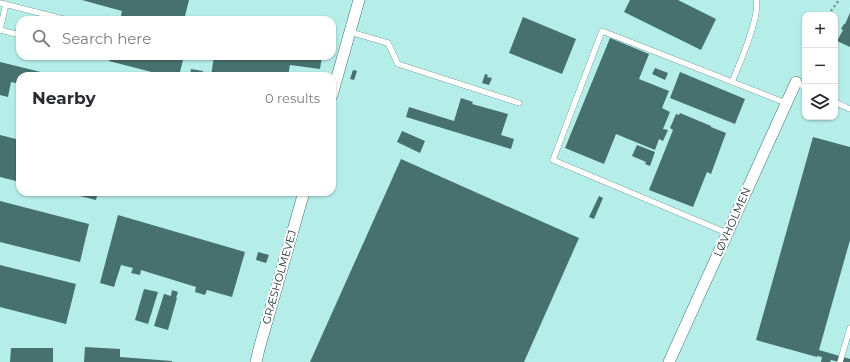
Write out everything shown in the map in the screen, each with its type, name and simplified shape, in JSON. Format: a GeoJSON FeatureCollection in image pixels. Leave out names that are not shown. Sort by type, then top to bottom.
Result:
{"type":"FeatureCollection","features":[{"type":"Feature","properties":{"kind":"street"},"geometry":{"type":"LineString","coordinates":[[336,81],[359,0]]}},
{"type":"Feature","properties":{"kind":"street","name":"LØVHOLMEN"},"geometry":{"type":"LineString","coordinates":[[669,362],[786,103],[800,85]]}},
{"type":"Feature","properties":{"kind":"street","name":"GRÆSHOLMEVEJ"},"geometry":{"type":"LineString","coordinates":[[256,362],[303,196]]}},
{"type":"Feature","properties":{"kind":"lane"},"geometry":{"type":"LineString","coordinates":[[732,82],[754,24],[758,4],[756,0]]}},
{"type":"Feature","properties":{"kind":"lane"},"geometry":{"type":"LineString","coordinates":[[16,34],[0,30],[3,3],[52,16]]}},
{"type":"Feature","properties":{"kind":"lane"},"geometry":{"type":"LineString","coordinates":[[727,233],[553,160],[602,31],[786,103]]}},
{"type":"Feature","properties":{"kind":"lane"},"geometry":{"type":"LineString","coordinates":[[350,32],[388,43],[398,64],[519,103]]}},
{"type":"Feature","properties":{"kind":"lane"},"geometry":{"type":"LineString","coordinates":[[838,103],[850,109]]}},
{"type":"Feature","properties":{"kind":"lane"},"geometry":{"type":"LineString","coordinates":[[840,362],[850,328]]}},
{"type":"Feature","properties":{"kind":"path"},"geometry":{"type":"LineString","coordinates":[[830,12],[839,0]]}},
{"type":"Feature","properties":{"kind":"shaded area"},"geometry":{"type":"Polygon","coordinates":[[[0,0],[850,0],[850,362],[0,362],[0,0]]]}},
{"type":"Feature","properties":{"kind":"building"},"geometry":{"type":"Polygon","coordinates":[[[82,0],[189,0],[185,16],[121,16],[122,11],[82,0]]]}},
{"type":"Feature","properties":{"kind":"building"},"geometry":{"type":"Polygon","coordinates":[[[630,0],[678,0],[716,19],[701,50],[624,12],[630,0]]]}},
{"type":"Feature","properties":{"kind":"building"},"geometry":{"type":"Polygon","coordinates":[[[850,13],[850,47],[838,41],[843,30],[841,29],[850,13]]]}},
{"type":"Feature","properties":{"kind":"building"},"geometry":{"type":"Polygon","coordinates":[[[523,17],[576,39],[562,74],[509,53],[523,17]]]}},
{"type":"Feature","properties":{"kind":"building"},"geometry":{"type":"Polygon","coordinates":[[[610,38],[649,54],[639,79],[669,91],[662,108],[670,112],[663,129],[668,130],[663,141],[659,139],[655,150],[616,134],[604,164],[565,148],[610,38]]]}},
{"type":"Feature","properties":{"kind":"building"},"geometry":{"type":"Polygon","coordinates":[[[183,60],[180,72],[152,72],[109,61],[183,60]]]}},
{"type":"Feature","properties":{"kind":"building"},"geometry":{"type":"Polygon","coordinates":[[[213,60],[321,60],[320,69],[290,65],[289,72],[212,72],[213,60]]]}},
{"type":"Feature","properties":{"kind":"building"},"geometry":{"type":"Polygon","coordinates":[[[0,62],[41,72],[16,72],[16,83],[11,82],[8,97],[0,95],[0,62]]]}},
{"type":"Feature","properties":{"kind":"building"},"geometry":{"type":"Polygon","coordinates":[[[655,68],[668,73],[665,80],[652,74],[655,68]]]}},
{"type":"Feature","properties":{"kind":"building"},"geometry":{"type":"Polygon","coordinates":[[[191,69],[203,71],[203,72],[191,72],[191,69]]]}},
{"type":"Feature","properties":{"kind":"building"},"geometry":{"type":"Polygon","coordinates":[[[353,70],[357,71],[354,80],[350,79],[353,70]]]}},
{"type":"Feature","properties":{"kind":"building"},"geometry":{"type":"Polygon","coordinates":[[[680,72],[745,99],[735,124],[670,98],[680,72]]]}},
{"type":"Feature","properties":{"kind":"building"},"geometry":{"type":"Polygon","coordinates":[[[485,74],[488,75],[487,77],[492,78],[489,85],[482,83],[485,74]]]}},
{"type":"Feature","properties":{"kind":"building"},"geometry":{"type":"Polygon","coordinates":[[[461,98],[473,102],[472,104],[508,114],[501,135],[514,139],[511,149],[406,117],[409,107],[454,121],[461,98]]]}},
{"type":"Feature","properties":{"kind":"building"},"geometry":{"type":"Polygon","coordinates":[[[680,113],[726,133],[711,174],[707,172],[693,207],[649,190],[673,130],[670,128],[676,114],[679,115],[680,113]]]}},
{"type":"Feature","properties":{"kind":"building"},"geometry":{"type":"Polygon","coordinates":[[[402,131],[425,141],[420,153],[397,142],[402,131]]]}},
{"type":"Feature","properties":{"kind":"building"},"geometry":{"type":"Polygon","coordinates":[[[0,135],[16,139],[16,181],[0,177],[0,135]]]}},
{"type":"Feature","properties":{"kind":"building"},"geometry":{"type":"Polygon","coordinates":[[[813,137],[850,147],[850,240],[819,350],[850,359],[850,362],[831,360],[830,362],[821,362],[822,357],[817,357],[756,340],[813,137]]]}},
{"type":"Feature","properties":{"kind":"building"},"geometry":{"type":"Polygon","coordinates":[[[637,145],[655,152],[650,166],[645,164],[646,162],[632,156],[637,145]]]}},
{"type":"Feature","properties":{"kind":"building"},"geometry":{"type":"Polygon","coordinates":[[[401,159],[579,238],[524,362],[310,362],[401,159]]]}},
{"type":"Feature","properties":{"kind":"building"},"geometry":{"type":"Polygon","coordinates":[[[80,196],[97,196],[96,200],[80,196]]]}},
{"type":"Feature","properties":{"kind":"building"},"geometry":{"type":"Polygon","coordinates":[[[599,196],[603,198],[594,219],[589,217],[599,196]]]}},
{"type":"Feature","properties":{"kind":"building"},"geometry":{"type":"Polygon","coordinates":[[[0,201],[89,224],[80,262],[0,242],[0,201]]]}},
{"type":"Feature","properties":{"kind":"building"},"geometry":{"type":"Polygon","coordinates":[[[118,215],[245,252],[232,297],[207,290],[205,295],[195,292],[196,287],[141,270],[140,275],[131,273],[133,268],[121,265],[114,287],[100,283],[118,215]]]}},
{"type":"Feature","properties":{"kind":"building"},"geometry":{"type":"Polygon","coordinates":[[[258,252],[269,255],[266,263],[256,260],[258,252]]]}},
{"type":"Feature","properties":{"kind":"building"},"geometry":{"type":"Polygon","coordinates":[[[0,265],[76,284],[66,324],[0,307],[0,265]]]}},
{"type":"Feature","properties":{"kind":"building"},"geometry":{"type":"Polygon","coordinates":[[[144,289],[158,292],[148,324],[135,320],[144,289]]]}},
{"type":"Feature","properties":{"kind":"building"},"geometry":{"type":"Polygon","coordinates":[[[172,290],[178,292],[168,330],[154,326],[164,294],[171,296],[172,290]]]}},
{"type":"Feature","properties":{"kind":"building"},"geometry":{"type":"Polygon","coordinates":[[[85,347],[120,349],[120,357],[172,362],[84,362],[85,347]]]}},
{"type":"Feature","properties":{"kind":"building"},"geometry":{"type":"Polygon","coordinates":[[[11,348],[53,348],[53,362],[10,362],[11,348]]]}}]}
